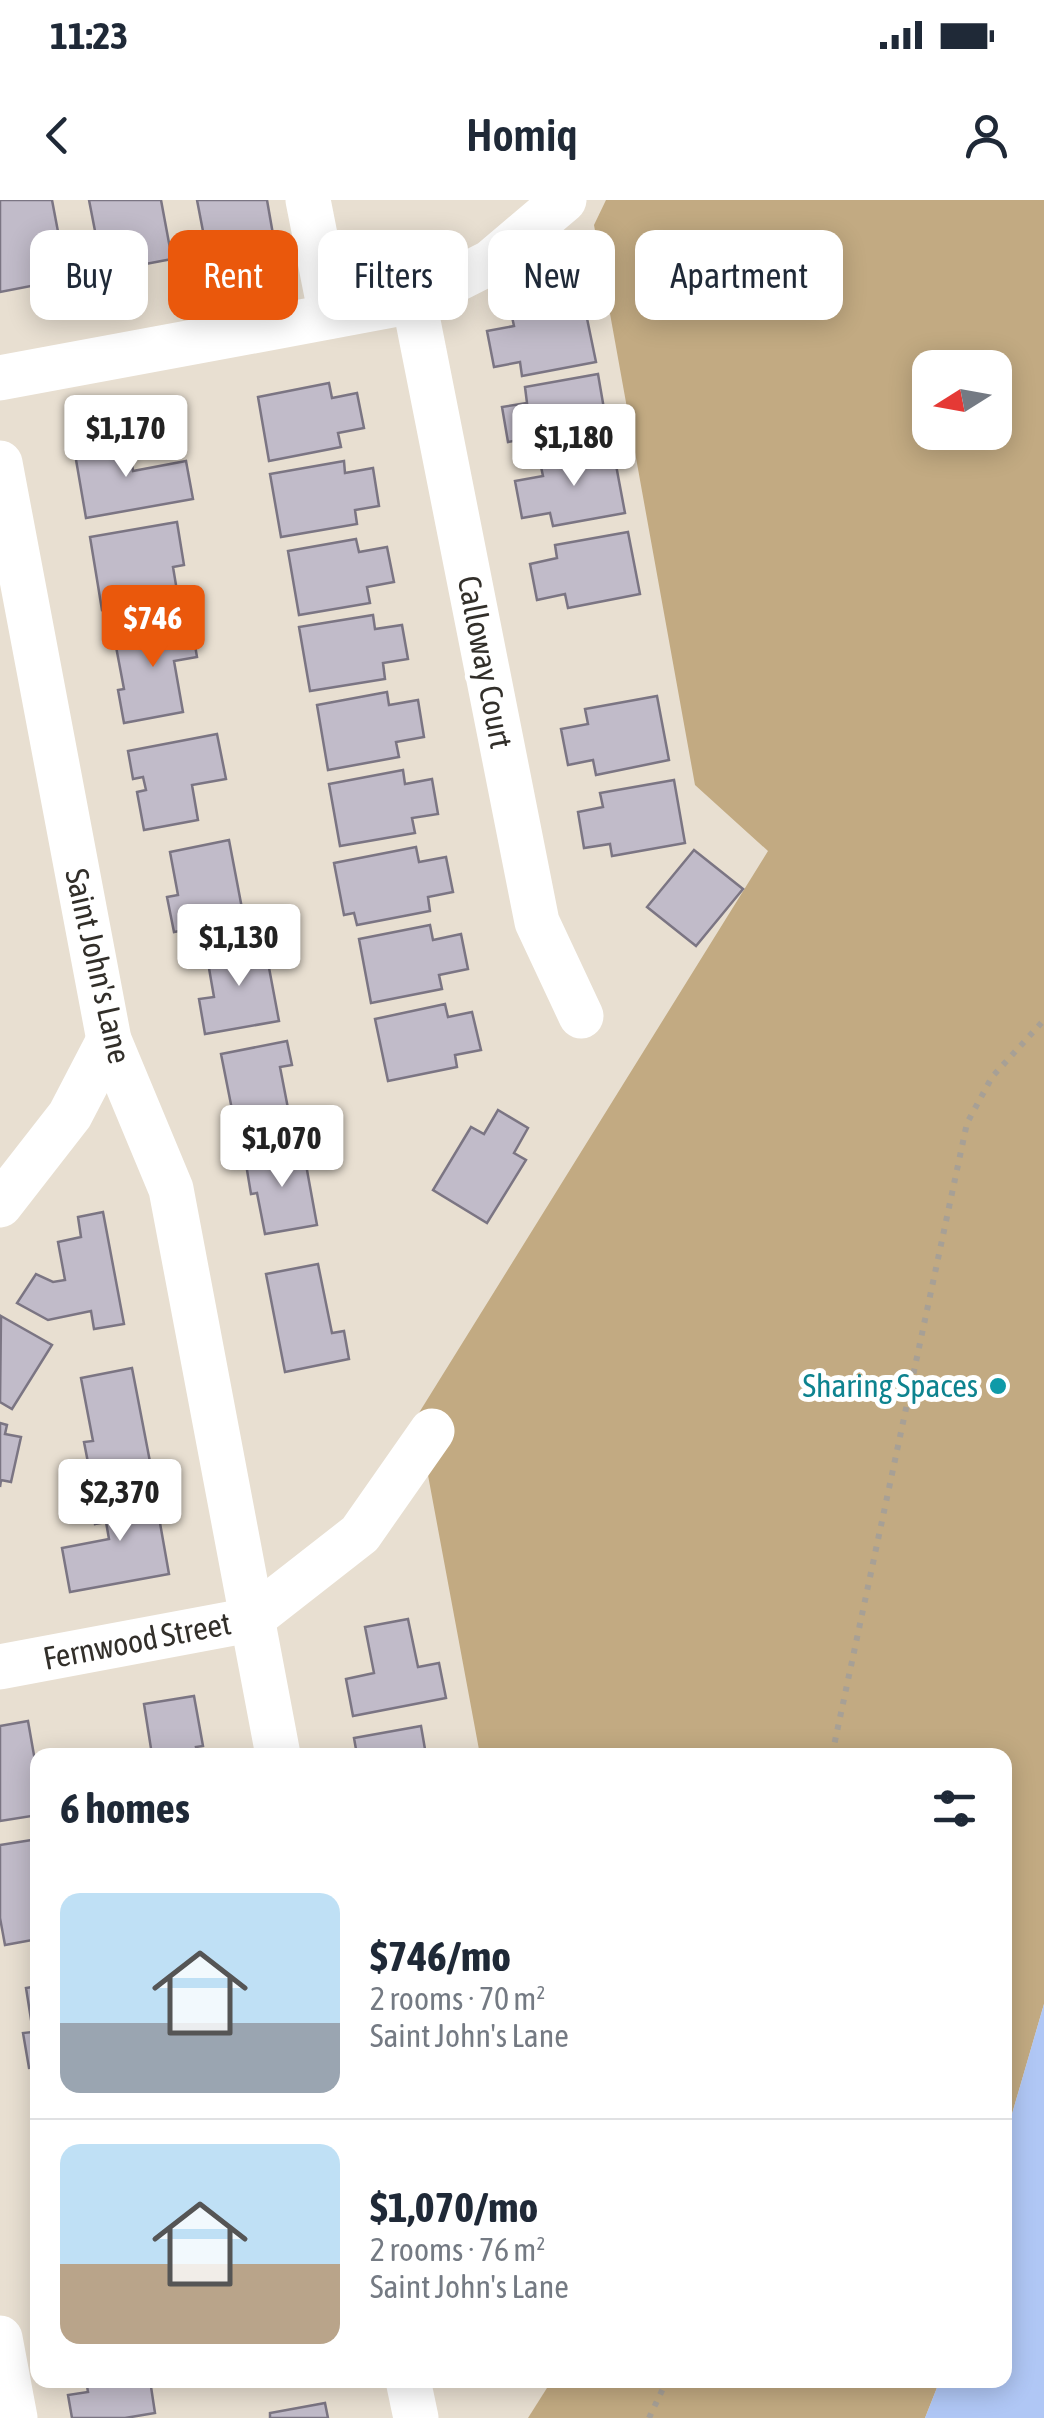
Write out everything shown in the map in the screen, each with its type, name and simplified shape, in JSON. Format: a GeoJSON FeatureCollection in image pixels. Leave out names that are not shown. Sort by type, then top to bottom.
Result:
{"type":"FeatureCollection","features":[{"type":"Feature","properties":{"kind":"street"},"geometry":{"type":"LineString","coordinates":[[308,200],[318,253]]}},
{"type":"Feature","properties":{"kind":"street"},"geometry":{"type":"LineString","coordinates":[[468,274],[491,262],[564,200]]}},
{"type":"Feature","properties":{"kind":"street"},"geometry":{"type":"LineString","coordinates":[[0,378],[318,318]]}},
{"type":"Feature","properties":{"kind":"street","name":"Calloway Court"},"geometry":{"type":"LineString","coordinates":[[418,320],[537,922],[581,1016]]}},
{"type":"Feature","properties":{"kind":"street","name":"Saint John's Lane"},"geometry":{"type":"LineString","coordinates":[[0,464],[108,1040],[171,1189],[277,1748]]}},
{"type":"Feature","properties":{"kind":"street"},"geometry":{"type":"LineString","coordinates":[[0,1206],[70,1115],[108,1040]]}},
{"type":"Feature","properties":{"kind":"street","name":"Fernwood Street"},"geometry":{"type":"LineString","coordinates":[[0,1667],[250,1620],[360,1534],[432,1431]]}},
{"type":"Feature","properties":{"kind":"street"},"geometry":{"type":"LineString","coordinates":[[0,2338],[15,2418]]}},
{"type":"Feature","properties":{"kind":"street"},"geometry":{"type":"LineString","coordinates":[[410,2388],[416,2418]]}},
{"type":"Feature","properties":{"kind":"path"},"geometry":{"type":"LineString","coordinates":[[833,1748],[967,1123],[992,1078],[1044,1020]]}},
{"type":"Feature","properties":{"kind":"path"},"geometry":{"type":"LineString","coordinates":[[649,2418],[663,2388]]}},
{"type":"Feature","properties":{"kind":"shaded area"},"geometry":{"type":"Polygon","coordinates":[[[606,200],[1044,200],[1044,2004],[1012,2114],[1012,1748],[479,1748],[417,1416],[768,851],[695,785],[611,320],[615,320],[615,230],[595,230],[594,225],[606,200]]]}},
{"type":"Feature","properties":{"kind":"shaded area"},"geometry":{"type":"Polygon","coordinates":[[[547,2388],[937,2388],[925,2418],[528,2418],[547,2388]]]}},
{"type":"Feature","properties":{"kind":"water"},"geometry":{"type":"Polygon","coordinates":[[[1044,2004],[1044,2418],[925,2418],[937,2388],[1012,2388],[1012,2114],[1044,2004]]]}},
{"type":"Feature","properties":{"kind":"building"},"geometry":{"type":"Polygon","coordinates":[[[0,200],[52,200],[58,230],[30,230],[30,286],[0,292],[0,200]]]}},
{"type":"Feature","properties":{"kind":"building"},"geometry":{"type":"Polygon","coordinates":[[[89,200],[161,200],[168,260],[148,264],[148,230],[95,230],[89,200]]]}},
{"type":"Feature","properties":{"kind":"building"},"geometry":{"type":"Polygon","coordinates":[[[197,200],[267,200],[272,230],[203,230],[197,200]]]}},
{"type":"Feature","properties":{"kind":"building"},"geometry":{"type":"Polygon","coordinates":[[[513,320],[587,320],[596,362],[522,376],[520,362],[494,367],[487,331],[514,326],[513,320]]]}},
{"type":"Feature","properties":{"kind":"building"},"geometry":{"type":"Polygon","coordinates":[[[598,374],[609,438],[537,451],[535,437],[508,442],[502,407],[527,403],[525,387],[598,374]]]}},
{"type":"Feature","properties":{"kind":"building"},"geometry":{"type":"Polygon","coordinates":[[[329,383],[332,398],[357,393],[364,428],[338,433],[341,447],[269,461],[258,397],[329,383]]]}},
{"type":"Feature","properties":{"kind":"building"},"geometry":{"type":"Polygon","coordinates":[[[128,438],[133,471],[186,461],[193,499],[86,518],[74,448],[128,438]]]}},
{"type":"Feature","properties":{"kind":"building"},"geometry":{"type":"Polygon","coordinates":[[[613,449],[625,513],[553,526],[550,513],[522,518],[515,481],[543,476],[540,462],[613,449]]]}},
{"type":"Feature","properties":{"kind":"building"},"geometry":{"type":"Polygon","coordinates":[[[344,461],[345,473],[373,468],[379,506],[355,510],[357,524],[281,537],[270,474],[344,461]]]}},
{"type":"Feature","properties":{"kind":"building"},"geometry":{"type":"Polygon","coordinates":[[[177,522],[184,565],[173,567],[178,597],[102,610],[90,537],[177,522]]]}},
{"type":"Feature","properties":{"kind":"building"},"geometry":{"type":"Polygon","coordinates":[[[628,532],[640,594],[568,608],[565,594],[537,600],[530,564],[557,558],[555,545],[628,532]]]}},
{"type":"Feature","properties":{"kind":"building"},"geometry":{"type":"Polygon","coordinates":[[[356,539],[359,552],[387,547],[394,582],[367,587],[370,603],[299,615],[288,551],[356,539]]]}},
{"type":"Feature","properties":{"kind":"building"},"geometry":{"type":"Polygon","coordinates":[[[373,615],[375,629],[402,625],[408,659],[383,663],[385,679],[310,691],[299,627],[373,615]]]}},
{"type":"Feature","properties":{"kind":"building"},"geometry":{"type":"Polygon","coordinates":[[[191,622],[197,657],[174,661],[183,712],[124,723],[118,690],[124,689],[114,636],[191,622]]]}},
{"type":"Feature","properties":{"kind":"building"},"geometry":{"type":"Polygon","coordinates":[[[387,692],[389,705],[418,700],[424,737],[396,742],[399,757],[328,770],[317,705],[387,692]]]}},
{"type":"Feature","properties":{"kind":"building"},"geometry":{"type":"Polygon","coordinates":[[[657,696],[669,760],[596,775],[593,760],[568,765],[561,729],[588,724],[585,709],[657,696]]]}},
{"type":"Feature","properties":{"kind":"building"},"geometry":{"type":"Polygon","coordinates":[[[217,734],[226,779],[192,785],[198,820],[144,830],[137,792],[146,790],[143,777],[133,779],[128,751],[217,734]]]}},
{"type":"Feature","properties":{"kind":"building"},"geometry":{"type":"Polygon","coordinates":[[[403,770],[405,784],[432,779],[438,814],[412,818],[415,833],[340,846],[329,784],[403,770]]]}},
{"type":"Feature","properties":{"kind":"building"},"geometry":{"type":"Polygon","coordinates":[[[674,780],[685,843],[612,856],[610,844],[584,848],[578,812],[603,807],[600,793],[674,780]]]}},
{"type":"Feature","properties":{"kind":"building"},"geometry":{"type":"Polygon","coordinates":[[[229,840],[244,919],[174,932],[167,897],[178,895],[170,852],[229,840]]]}},
{"type":"Feature","properties":{"kind":"building"},"geometry":{"type":"Polygon","coordinates":[[[416,847],[419,862],[446,857],[453,892],[428,897],[430,911],[357,925],[354,913],[344,915],[334,863],[416,847]]]}},
{"type":"Feature","properties":{"kind":"building"},"geometry":{"type":"Polygon","coordinates":[[[694,850],[743,889],[696,946],[647,907],[694,850]]]}},
{"type":"Feature","properties":{"kind":"building"},"geometry":{"type":"Polygon","coordinates":[[[430,925],[433,940],[461,934],[468,969],[439,975],[442,989],[371,1003],[359,939],[430,925]]]}},
{"type":"Feature","properties":{"kind":"building"},"geometry":{"type":"Polygon","coordinates":[[[264,941],[279,1021],[205,1034],[199,999],[214,997],[206,951],[264,941]]]}},
{"type":"Feature","properties":{"kind":"building"},"geometry":{"type":"Polygon","coordinates":[[[445,1004],[448,1017],[472,1012],[481,1050],[455,1055],[457,1067],[388,1081],[375,1019],[445,1004]]]}},
{"type":"Feature","properties":{"kind":"building"},"geometry":{"type":"Polygon","coordinates":[[[287,1041],[292,1065],[280,1067],[292,1129],[238,1140],[221,1054],[287,1041]]]}},
{"type":"Feature","properties":{"kind":"building"},"geometry":{"type":"Polygon","coordinates":[[[498,1110],[528,1128],[514,1153],[526,1160],[487,1223],[433,1190],[471,1127],[484,1134],[498,1110]]]}},
{"type":"Feature","properties":{"kind":"building"},"geometry":{"type":"Polygon","coordinates":[[[303,1148],[317,1225],[265,1234],[257,1193],[251,1194],[245,1158],[303,1148]]]}},
{"type":"Feature","properties":{"kind":"building"},"geometry":{"type":"Polygon","coordinates":[[[103,1212],[124,1324],[94,1329],[91,1311],[48,1320],[17,1303],[36,1274],[53,1282],[65,1280],[58,1242],[81,1237],[78,1217],[103,1212]]]}},
{"type":"Feature","properties":{"kind":"building"},"geometry":{"type":"Polygon","coordinates":[[[318,1264],[332,1333],[344,1331],[349,1359],[285,1372],[266,1274],[318,1264]]]}},
{"type":"Feature","properties":{"kind":"building"},"geometry":{"type":"Polygon","coordinates":[[[1,1316],[52,1345],[12,1409],[0,1402],[1,1316]]]}},
{"type":"Feature","properties":{"kind":"building"},"geometry":{"type":"Polygon","coordinates":[[[132,1368],[151,1467],[91,1478],[84,1442],[93,1441],[81,1378],[132,1368]]]}},
{"type":"Feature","properties":{"kind":"building"},"geometry":{"type":"Polygon","coordinates":[[[0,1423],[7,1425],[5,1434],[21,1437],[11,1482],[1,1480],[0,1487],[0,1423]]]}},
{"type":"Feature","properties":{"kind":"building"},"geometry":{"type":"Polygon","coordinates":[[[154,1489],[169,1574],[70,1592],[62,1548],[109,1539],[106,1522],[95,1524],[91,1500],[154,1489]]]}},
{"type":"Feature","properties":{"kind":"building"},"geometry":{"type":"Polygon","coordinates":[[[408,1619],[418,1667],[439,1663],[446,1698],[353,1716],[346,1679],[374,1673],[365,1627],[408,1619]]]}},
{"type":"Feature","properties":{"kind":"building"},"geometry":{"type":"Polygon","coordinates":[[[194,1696],[203,1746],[151,1748],[144,1704],[194,1696]]]}},
{"type":"Feature","properties":{"kind":"building"},"geometry":{"type":"Polygon","coordinates":[[[28,1721],[33,1748],[30,1816],[0,1821],[0,1726],[28,1721]]]}},
{"type":"Feature","properties":{"kind":"building"},"geometry":{"type":"Polygon","coordinates":[[[421,1726],[425,1748],[356,1748],[354,1738],[421,1726]]]}},
{"type":"Feature","properties":{"kind":"building"},"geometry":{"type":"Polygon","coordinates":[[[30,1840],[30,1940],[5,1945],[0,1918],[0,1845],[30,1840]]]}},
{"type":"Feature","properties":{"kind":"building"},"geometry":{"type":"Polygon","coordinates":[[[30,2032],[30,2068],[29,2068],[23,2033],[30,2032]]]}},
{"type":"Feature","properties":{"kind":"building"},"geometry":{"type":"Polygon","coordinates":[[[87,2388],[151,2388],[155,2413],[125,2418],[72,2418],[68,2395],[88,2392],[87,2388]]]}},
{"type":"Feature","properties":{"kind":"building"},"geometry":{"type":"Polygon","coordinates":[[[325,2403],[328,2418],[270,2418],[270,2413],[325,2403]]]}},
{"type":"Feature","properties":{"kind":"place","name":"Sharing Spaces"},"geometry":{"type":"Point","coordinates":[998,1386]}}]}
